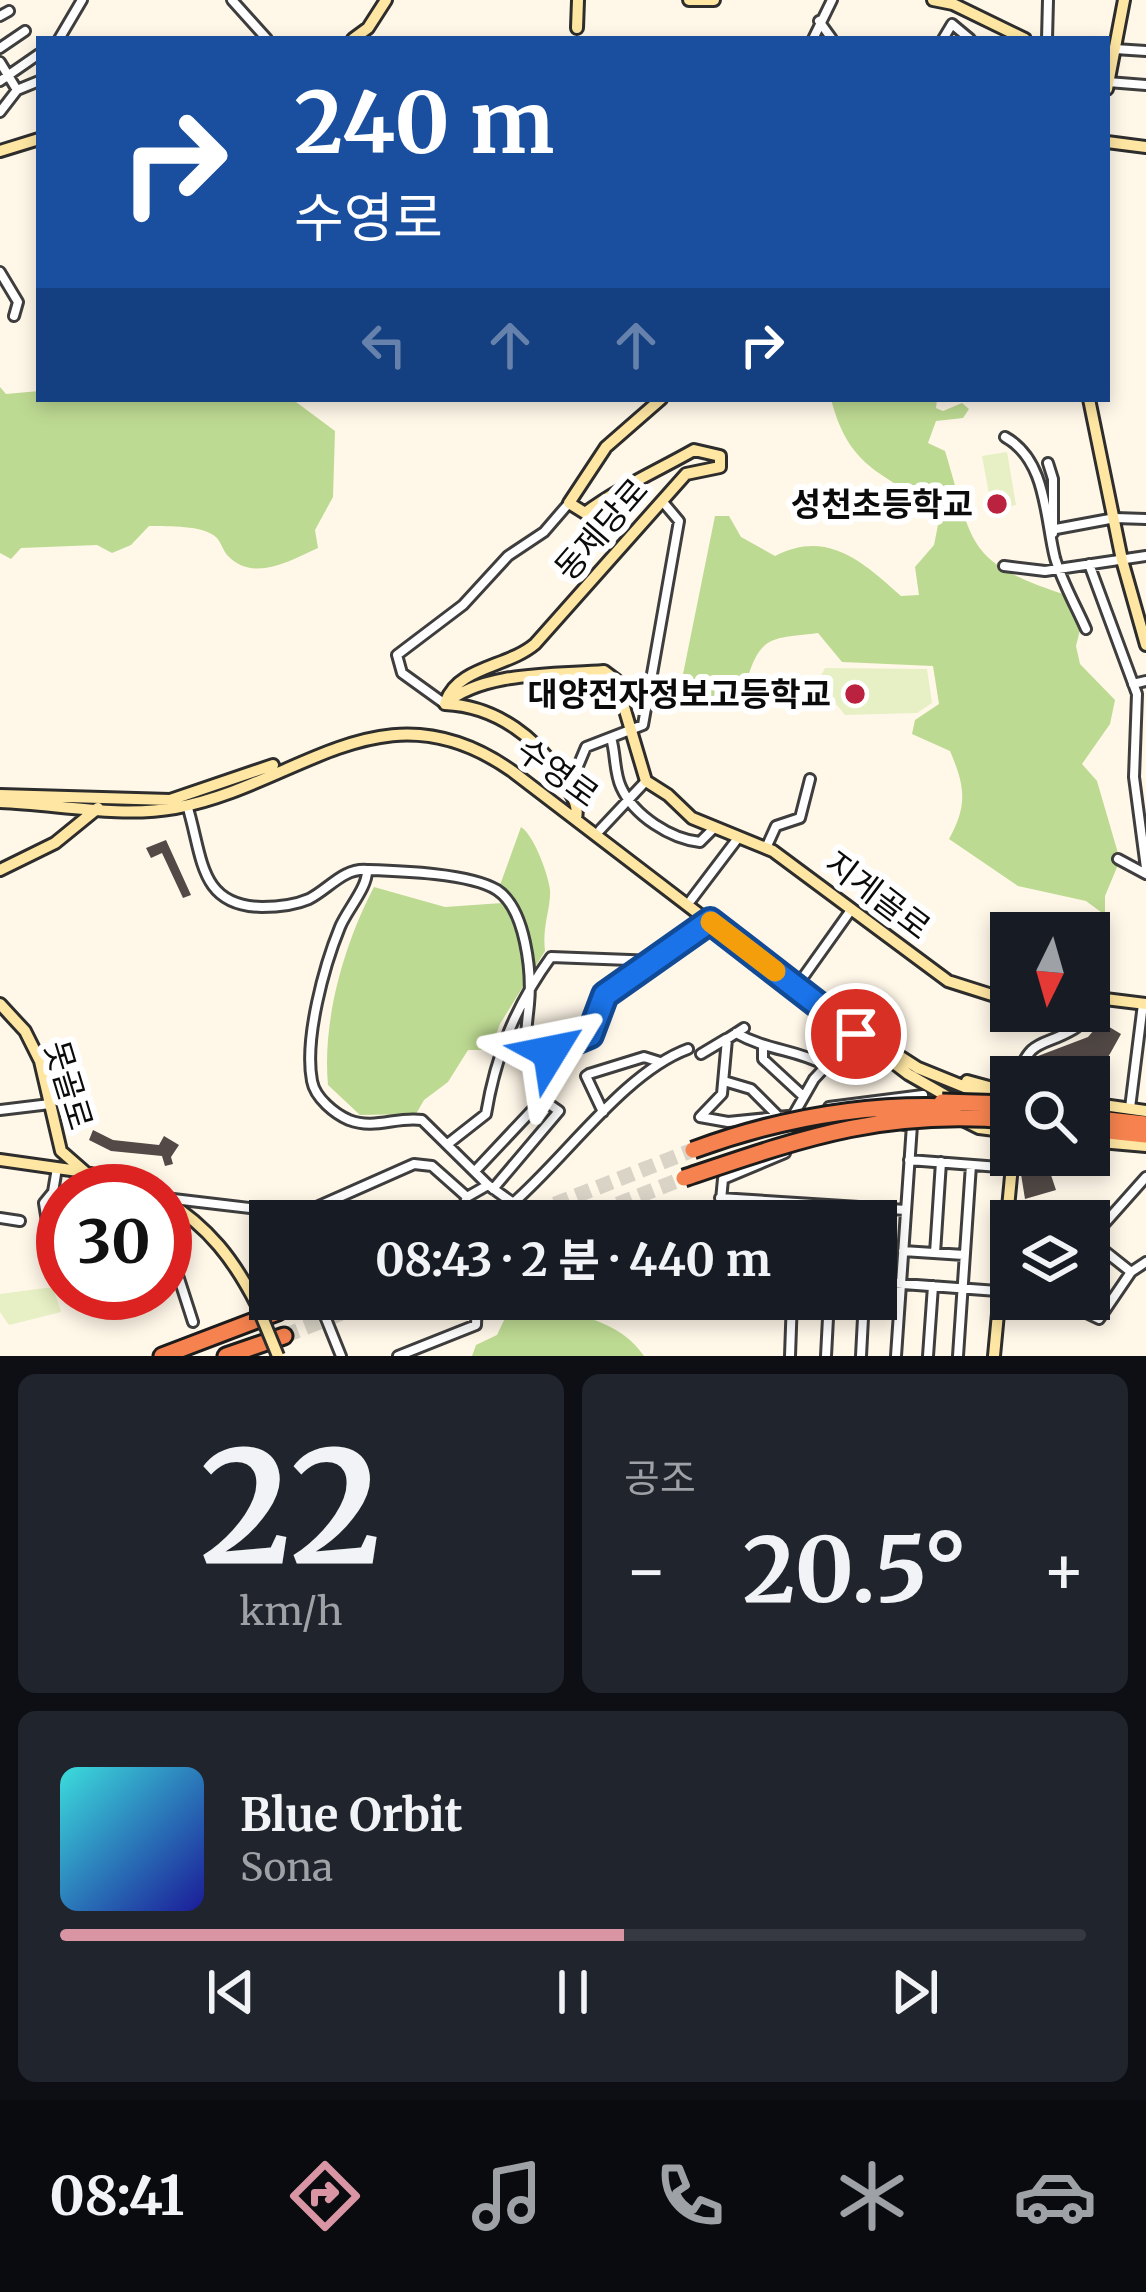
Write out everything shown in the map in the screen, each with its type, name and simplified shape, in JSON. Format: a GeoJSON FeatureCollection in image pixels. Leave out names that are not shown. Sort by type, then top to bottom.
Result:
{"type":"FeatureCollection","features":[{"type":"Feature","properties":{"kind":"highway"},"geometry":{"type":"LineString","coordinates":[[684,1178],[916,1106]]}},
{"type":"Feature","properties":{"kind":"highway"},"geometry":{"type":"LineString","coordinates":[[693,1150],[802,1119],[916,1106],[990,1114]]}},
{"type":"Feature","properties":{"kind":"highway"},"geometry":{"type":"LineString","coordinates":[[1110,1115],[1146,1129]]}},
{"type":"Feature","properties":{"kind":"highway"},"geometry":{"type":"LineString","coordinates":[[1110,1125],[1146,1129]]}},
{"type":"Feature","properties":{"kind":"highway"},"geometry":{"type":"LineString","coordinates":[[162,1356],[257,1320]]}},
{"type":"Feature","properties":{"kind":"highway"},"geometry":{"type":"LineString","coordinates":[[226,1356],[284,1336]]}},
{"type":"Feature","properties":{"kind":"main road"},"geometry":{"type":"LineString","coordinates":[[357,36],[386,0]]}},
{"type":"Feature","properties":{"kind":"main road"},"geometry":{"type":"LineString","coordinates":[[577,28],[578,0]]}},
{"type":"Feature","properties":{"kind":"main road"},"geometry":{"type":"LineString","coordinates":[[689,0],[714,0]]}},
{"type":"Feature","properties":{"kind":"main road"},"geometry":{"type":"LineString","coordinates":[[933,0],[953,4],[1019,36]]}},
{"type":"Feature","properties":{"kind":"main road"},"geometry":{"type":"LineString","coordinates":[[1111,48],[1124,0]]}},
{"type":"Feature","properties":{"kind":"main road"},"geometry":{"type":"LineString","coordinates":[[0,151],[36,140]]}},
{"type":"Feature","properties":{"kind":"main road"},"geometry":{"type":"LineString","coordinates":[[1110,142],[1146,147]]}},
{"type":"Feature","properties":{"kind":"main road","name":"동제당로"},"geometry":{"type":"LineString","coordinates":[[445,704],[460,679],[517,659],[535,644],[686,474],[720,467],[720,456],[694,450],[667,470],[623,484],[585,513],[569,502],[606,447],[655,402]]}},
{"type":"Feature","properties":{"kind":"main road"},"geometry":{"type":"LineString","coordinates":[[1090,402],[1122,560],[1143,620],[1146,645]]}},
{"type":"Feature","properties":{"kind":"main road"},"geometry":{"type":"LineString","coordinates":[[445,704],[460,692],[482,687],[604,671],[616,680],[646,781]]}},
{"type":"Feature","properties":{"kind":"main road"},"geometry":{"type":"LineString","coordinates":[[445,704],[470,705],[519,729],[561,776],[577,816]]}},
{"type":"Feature","properties":{"kind":"main road","name":"수영로"},"geometry":{"type":"LineString","coordinates":[[0,799],[185,798],[364,731],[409,726],[476,742],[856,1034],[910,1069],[954,1082],[990,1103]]}},
{"type":"Feature","properties":{"kind":"main road","name":"수영로"},"geometry":{"type":"LineString","coordinates":[[0,799],[98,808],[187,806],[354,741],[404,732],[448,738],[485,754],[600,830],[910,1069],[990,1088]]}},
{"type":"Feature","properties":{"kind":"main road","name":"지게골로"},"geometry":{"type":"LineString","coordinates":[[646,781],[692,818],[766,848],[949,981],[990,994]]}},
{"type":"Feature","properties":{"kind":"main road"},"geometry":{"type":"LineString","coordinates":[[0,870],[55,843],[110,801]]}},
{"type":"Feature","properties":{"kind":"main road"},"geometry":{"type":"LineString","coordinates":[[1110,1000],[1144,1004]]}},
{"type":"Feature","properties":{"kind":"main road","name":"못골로"},"geometry":{"type":"LineString","coordinates":[[3,1007],[25,1031],[40,1061],[61,1151],[76,1164]]}},
{"type":"Feature","properties":{"kind":"main road"},"geometry":{"type":"LineString","coordinates":[[910,1069],[916,1106]]}},
{"type":"Feature","properties":{"kind":"main road"},"geometry":{"type":"LineString","coordinates":[[916,1106],[940,1079],[954,1082]]}},
{"type":"Feature","properties":{"kind":"main road"},"geometry":{"type":"LineString","coordinates":[[916,1106],[979,1128],[990,1124]]}},
{"type":"Feature","properties":{"kind":"main road"},"geometry":{"type":"LineString","coordinates":[[916,1106],[990,1114]]}},
{"type":"Feature","properties":{"kind":"main road"},"geometry":{"type":"LineString","coordinates":[[1110,1115],[1130,1108],[1146,1129]]}},
{"type":"Feature","properties":{"kind":"main road"},"geometry":{"type":"LineString","coordinates":[[53,1164],[61,1151]]}},
{"type":"Feature","properties":{"kind":"main road"},"geometry":{"type":"LineString","coordinates":[[0,1163],[36,1166]]}},
{"type":"Feature","properties":{"kind":"main road"},"geometry":{"type":"LineString","coordinates":[[192,1220],[235,1262],[278,1356]]}},
{"type":"Feature","properties":{"kind":"main road"},"geometry":{"type":"LineString","coordinates":[[994,1356],[1000,1320]]}},
{"type":"Feature","properties":{"kind":"street"},"geometry":{"type":"LineString","coordinates":[[61,36],[82,0]]}},
{"type":"Feature","properties":{"kind":"street"},"geometry":{"type":"LineString","coordinates":[[232,0],[264,36]]}},
{"type":"Feature","properties":{"kind":"street"},"geometry":{"type":"LineString","coordinates":[[814,36],[832,0]]}},
{"type":"Feature","properties":{"kind":"street"},"geometry":{"type":"LineString","coordinates":[[1047,36],[1048,0]]}},
{"type":"Feature","properties":{"kind":"street"},"geometry":{"type":"LineString","coordinates":[[818,20],[830,36]]}},
{"type":"Feature","properties":{"kind":"street"},"geometry":{"type":"LineString","coordinates":[[945,36],[952,24],[966,36]]}},
{"type":"Feature","properties":{"kind":"street"},"geometry":{"type":"LineString","coordinates":[[0,48],[26,31]]}},
{"type":"Feature","properties":{"kind":"street"},"geometry":{"type":"LineString","coordinates":[[1111,48],[1146,51]]}},
{"type":"Feature","properties":{"kind":"street"},"geometry":{"type":"LineString","coordinates":[[4,78],[36,56]]}},
{"type":"Feature","properties":{"kind":"street"},"geometry":{"type":"LineString","coordinates":[[0,62],[4,78],[17,90]]}},
{"type":"Feature","properties":{"kind":"street"},"geometry":{"type":"LineString","coordinates":[[0,112],[17,90],[36,82]]}},
{"type":"Feature","properties":{"kind":"street"},"geometry":{"type":"LineString","coordinates":[[1110,85],[1146,85]]}},
{"type":"Feature","properties":{"kind":"street"},"geometry":{"type":"LineString","coordinates":[[0,272],[18,302],[14,316]]}},
{"type":"Feature","properties":{"kind":"street"},"geometry":{"type":"LineString","coordinates":[[1005,437],[1013,441],[1038,478],[1054,532]]}},
{"type":"Feature","properties":{"kind":"street"},"geometry":{"type":"LineString","coordinates":[[1048,464],[1060,569],[1086,629]]}},
{"type":"Feature","properties":{"kind":"street"},"geometry":{"type":"LineString","coordinates":[[445,704],[402,673],[397,655],[463,605],[508,556],[544,532],[569,502]]}},
{"type":"Feature","properties":{"kind":"street"},"geometry":{"type":"LineString","coordinates":[[561,776],[578,766],[586,747],[643,725],[679,521],[663,502]]}},
{"type":"Feature","properties":{"kind":"street"},"geometry":{"type":"LineString","coordinates":[[1054,532],[1115,518],[1146,520]]}},
{"type":"Feature","properties":{"kind":"street"},"geometry":{"type":"LineString","coordinates":[[1004,566],[1060,569],[1146,556]]}},
{"type":"Feature","properties":{"kind":"street"},"geometry":{"type":"LineString","coordinates":[[1090,564],[1133,684],[1133,777],[1146,872]]}},
{"type":"Feature","properties":{"kind":"street"},"geometry":{"type":"LineString","coordinates":[[1133,684],[1146,680]]}},
{"type":"Feature","properties":{"kind":"street"},"geometry":{"type":"LineString","coordinates":[[610,738],[618,779],[629,799],[646,781]]}},
{"type":"Feature","properties":{"kind":"street"},"geometry":{"type":"LineString","coordinates":[[766,848],[776,826],[800,818],[810,779]]}},
{"type":"Feature","properties":{"kind":"street","name":"지게골로"},"geometry":{"type":"LineString","coordinates":[[629,799],[678,840],[700,842],[714,828]]}},
{"type":"Feature","properties":{"kind":"street","name":"수영로"},"geometry":{"type":"LineString","coordinates":[[600,830],[629,799]]}},
{"type":"Feature","properties":{"kind":"street"},"geometry":{"type":"LineString","coordinates":[[187,806],[211,887],[220,899],[243,906],[307,900],[354,870],[494,888],[514,910],[531,985],[524,1058],[541,1084]]}},
{"type":"Feature","properties":{"kind":"street"},"geometry":{"type":"LineString","coordinates":[[691,900],[738,838]]}},
{"type":"Feature","properties":{"kind":"street"},"geometry":{"type":"LineString","coordinates":[[1118,859],[1146,872]]}},
{"type":"Feature","properties":{"kind":"street"},"geometry":{"type":"LineString","coordinates":[[367,870],[324,976],[311,1081],[324,1102],[348,1120],[378,1125],[422,1120],[509,1200]]}},
{"type":"Feature","properties":{"kind":"street"},"geometry":{"type":"LineString","coordinates":[[799,983],[852,909]]}},
{"type":"Feature","properties":{"kind":"street"},"geometry":{"type":"LineString","coordinates":[[531,1072],[550,1052],[590,1035],[605,995],[710,921]]}},
{"type":"Feature","properties":{"kind":"street"},"geometry":{"type":"LineString","coordinates":[[449,1143],[486,1114],[494,1064],[531,985],[551,957],[656,961]]}},
{"type":"Feature","properties":{"kind":"street"},"geometry":{"type":"LineString","coordinates":[[1130,1108],[1144,1004]]}},
{"type":"Feature","properties":{"kind":"street"},"geometry":{"type":"LineString","coordinates":[[1024,1056],[1043,1040],[1066,1032]]}},
{"type":"Feature","properties":{"kind":"street"},"geometry":{"type":"LineString","coordinates":[[736,1033],[763,1048],[805,1054],[825,1065]]}},
{"type":"Feature","properties":{"kind":"street"},"geometry":{"type":"LineString","coordinates":[[701,1054],[736,1033]]}},
{"type":"Feature","properties":{"kind":"street"},"geometry":{"type":"LineString","coordinates":[[736,1033],[722,1094],[700,1117],[728,1122],[776,1114],[916,1106]]}},
{"type":"Feature","properties":{"kind":"street"},"geometry":{"type":"LineString","coordinates":[[800,1148],[791,1115],[825,1065],[856,1034]]}},
{"type":"Feature","properties":{"kind":"street"},"geometry":{"type":"LineString","coordinates":[[763,1048],[763,1059],[802,1096]]}},
{"type":"Feature","properties":{"kind":"street"},"geometry":{"type":"LineString","coordinates":[[516,1200],[565,1156],[588,1123],[660,1062],[688,1049]]}},
{"type":"Feature","properties":{"kind":"street"},"geometry":{"type":"LineString","coordinates":[[603,1112],[586,1076],[644,1057],[660,1062]]}},
{"type":"Feature","properties":{"kind":"street"},"geometry":{"type":"LineString","coordinates":[[724,1081],[751,1089],[776,1114]]}},
{"type":"Feature","properties":{"kind":"street"},"geometry":{"type":"LineString","coordinates":[[466,1200],[490,1187],[559,1111],[546,1102],[538,1103],[475,1171]]}},
{"type":"Feature","properties":{"kind":"street"},"geometry":{"type":"LineString","coordinates":[[0,1109],[52,1104]]}},
{"type":"Feature","properties":{"kind":"street"},"geometry":{"type":"LineString","coordinates":[[741,1200],[720,1198],[729,1174],[860,1131],[916,1106]]}},
{"type":"Feature","properties":{"kind":"street"},"geometry":{"type":"LineString","coordinates":[[896,1356],[916,1106]]}},
{"type":"Feature","properties":{"kind":"street"},"geometry":{"type":"LineString","coordinates":[[909,1160],[990,1163]]}},
{"type":"Feature","properties":{"kind":"street"},"geometry":{"type":"LineString","coordinates":[[935,1253],[941,1162]]}},
{"type":"Feature","properties":{"kind":"street"},"geometry":{"type":"LineString","coordinates":[[337,1200],[414,1164],[432,1166],[467,1197]]}},
{"type":"Feature","properties":{"kind":"street"},"geometry":{"type":"LineString","coordinates":[[958,1356],[971,1165]]}},
{"type":"Feature","properties":{"kind":"street"},"geometry":{"type":"LineString","coordinates":[[1110,1219],[1146,1177]]}},
{"type":"Feature","properties":{"kind":"street"},"geometry":{"type":"LineString","coordinates":[[192,1203],[249,1212]]}},
{"type":"Feature","properties":{"kind":"street"},"geometry":{"type":"LineString","coordinates":[[897,1210],[906,1210]]}},
{"type":"Feature","properties":{"kind":"street"},"geometry":{"type":"LineString","coordinates":[[0,1218],[20,1221]]}},
{"type":"Feature","properties":{"kind":"street"},"geometry":{"type":"LineString","coordinates":[[903,1251],[964,1255]]}},
{"type":"Feature","properties":{"kind":"street"},"geometry":{"type":"LineString","coordinates":[[1110,1256],[1131,1272]]}},
{"type":"Feature","properties":{"kind":"street"},"geometry":{"type":"LineString","coordinates":[[1110,1303],[1131,1272],[1146,1262]]}},
{"type":"Feature","properties":{"kind":"street"},"geometry":{"type":"LineString","coordinates":[[897,1283],[990,1291]]}},
{"type":"Feature","properties":{"kind":"street"},"geometry":{"type":"LineString","coordinates":[[928,1356],[933,1286]]}},
{"type":"Feature","properties":{"kind":"street"},"geometry":{"type":"LineString","coordinates":[[326,1320],[340,1356]]}},
{"type":"Feature","properties":{"kind":"street"},"geometry":{"type":"LineString","coordinates":[[398,1356],[476,1320]]}},
{"type":"Feature","properties":{"kind":"street"},"geometry":{"type":"LineString","coordinates":[[790,1356],[791,1320]]}},
{"type":"Feature","properties":{"kind":"street"},"geometry":{"type":"LineString","coordinates":[[826,1356],[828,1320]]}},
{"type":"Feature","properties":{"kind":"street"},"geometry":{"type":"LineString","coordinates":[[861,1356],[862,1320]]}},
{"type":"Feature","properties":{"kind":"green space"},"geometry":{"type":"Polygon","coordinates":[[[0,387],[6,394],[36,391],[36,402],[296,402],[335,431],[333,497],[315,530],[318,548],[295,559],[248,568],[227,555],[217,538],[203,530],[149,526],[131,545],[112,553],[97,545],[21,548],[11,559],[0,553],[0,387]]]}},
{"type":"Feature","properties":{"kind":"green space"},"geometry":{"type":"Polygon","coordinates":[[[832,402],[937,402],[936,408],[943,411],[962,403],[969,409],[963,418],[936,421],[928,443],[945,451],[969,530],[991,560],[1066,595],[1080,630],[1076,646],[1080,664],[1115,700],[1110,724],[1082,764],[1097,781],[1120,860],[1105,896],[1105,912],[1086,901],[1018,886],[949,839],[962,805],[955,763],[950,751],[912,734],[915,720],[939,704],[933,666],[842,662],[818,633],[771,641],[758,654],[747,680],[722,682],[711,701],[680,689],[715,516],[729,516],[741,537],[775,556],[811,546],[827,548],[858,561],[901,596],[919,595],[915,567],[934,545],[939,520],[877,472],[851,445],[832,402]]]}},
{"type":"Feature","properties":{"kind":"green space"},"geometry":{"type":"Polygon","coordinates":[[[1007,452],[1016,505],[992,510],[982,456],[1007,452]]]}},
{"type":"Feature","properties":{"kind":"green space"},"geometry":{"type":"Polygon","coordinates":[[[825,668],[927,669],[932,703],[917,713],[845,715],[837,705],[820,705],[818,682],[825,668]]]}},
{"type":"Feature","properties":{"kind":"green space"},"geometry":{"type":"Polygon","coordinates":[[[521,827],[535,846],[549,883],[545,951],[500,1024],[490,1050],[468,1050],[448,1082],[424,1100],[416,1114],[360,1115],[328,1085],[328,1035],[345,958],[374,887],[445,907],[502,903],[505,892],[500,885],[521,827]]]}},
{"type":"Feature","properties":{"kind":"green space"},"geometry":{"type":"Polygon","coordinates":[[[36,1289],[36,1318],[9,1325],[0,1312],[0,1294],[36,1289]]]}},
{"type":"Feature","properties":{"kind":"green space"},"geometry":{"type":"Polygon","coordinates":[[[504,1320],[594,1320],[616,1330],[644,1356],[472,1356],[476,1345],[497,1335],[504,1320]]]}},
{"type":"Feature","properties":{"kind":"building"},"geometry":{"type":"Polygon","coordinates":[[[166,840],[191,895],[183,898],[162,853],[151,858],[146,848],[166,840]]]}},
{"type":"Feature","properties":{"kind":"building"},"geometry":{"type":"Polygon","coordinates":[[[1110,1027],[1121,1034],[1109,1056],[1038,1056],[1092,1032],[1110,1032],[1110,1027]]]}},
{"type":"Feature","properties":{"kind":"building"},"geometry":{"type":"Polygon","coordinates":[[[93,1130],[113,1140],[159,1145],[164,1136],[179,1145],[171,1157],[173,1164],[164,1164],[162,1156],[111,1151],[89,1140],[93,1130]]]}},
{"type":"Feature","properties":{"kind":"building"},"geometry":{"type":"Polygon","coordinates":[[[1021,1176],[1051,1176],[1056,1190],[1025,1199],[1021,1176]]]}},
{"type":"Feature","properties":{"kind":"tunnel"},"geometry":{"type":"LineString","coordinates":[[566,1200],[693,1150]]}},
{"type":"Feature","properties":{"kind":"tunnel"},"geometry":{"type":"LineString","coordinates":[[628,1200],[684,1178]]}},
{"type":"Feature","properties":{"kind":"tunnel"},"geometry":{"type":"LineString","coordinates":[[284,1336],[324,1320]]}},
{"type":"Feature","properties":{"kind":"slow traffic"},"geometry":{"type":"LineString","coordinates":[[711,922],[775,971]]}},
{"type":"Feature","properties":{"kind":"place","name":"성천초등학교"},"geometry":{"type":"Point","coordinates":[997,504]}},
{"type":"Feature","properties":{"kind":"place","name":"대양전자정보고등학교"},"geometry":{"type":"Point","coordinates":[855,694]}},
{"type":"Feature","properties":{"kind":"route"},"geometry":{"type":"LineString","coordinates":[[550,1052],[590,1035],[605,995],[710,921],[856,1034]]}}]}
